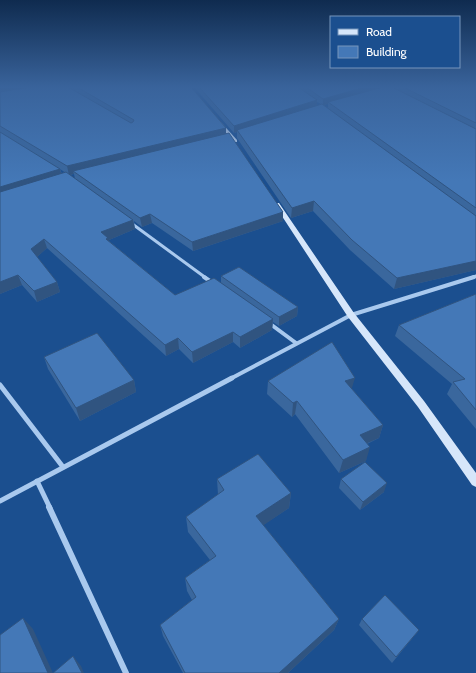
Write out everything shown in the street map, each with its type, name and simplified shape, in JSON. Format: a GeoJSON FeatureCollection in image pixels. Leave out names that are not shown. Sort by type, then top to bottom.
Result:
{"type":"FeatureCollection","features":[{"type":"Feature","properties":{"kind":"main road"},"geometry":{"type":"LineString","coordinates":[[215,118],[228,138],[241,150]]}},
{"type":"Feature","properties":{"kind":"main road"},"geometry":{"type":"LineString","coordinates":[[272,196],[352,315],[421,404],[476,482]]}},
{"type":"Feature","properties":{"kind":"street"},"geometry":{"type":"LineString","coordinates":[[126,220],[214,284]]}},
{"type":"Feature","properties":{"kind":"street"},"geometry":{"type":"LineString","coordinates":[[0,501],[296,343],[352,315],[476,276]]}},
{"type":"Feature","properties":{"kind":"street"},"geometry":{"type":"LineString","coordinates":[[265,320],[296,343]]}},
{"type":"Feature","properties":{"kind":"street"},"geometry":{"type":"LineString","coordinates":[[0,385],[63,467]]}},
{"type":"Feature","properties":{"kind":"street"},"geometry":{"type":"LineString","coordinates":[[37,481],[126,673]]}},
{"type":"Feature","properties":{"kind":"building"},"geometry":{"type":"Polygon","coordinates":[[[0,118],[123,118],[131,123],[134,120],[131,118],[218,118],[226,128],[67,166],[0,126],[0,118]]]}},
{"type":"Feature","properties":{"kind":"building"},"geometry":{"type":"Polygon","coordinates":[[[227,118],[258,118],[234,126],[227,118]]]}},
{"type":"Feature","properties":{"kind":"building"},"geometry":{"type":"Polygon","coordinates":[[[275,118],[342,118],[476,216],[476,261],[397,278],[352,240],[314,201],[292,208],[237,130],[275,118]]]}},
{"type":"Feature","properties":{"kind":"building"},"geometry":{"type":"Polygon","coordinates":[[[351,118],[455,118],[476,129],[476,208],[351,118]]]}},
{"type":"Feature","properties":{"kind":"building"},"geometry":{"type":"Polygon","coordinates":[[[467,118],[476,118],[476,123],[467,118]]]}},
{"type":"Feature","properties":{"kind":"building"},"geometry":{"type":"Polygon","coordinates":[[[0,132],[60,169],[0,187],[0,132]]]}},
{"type":"Feature","properties":{"kind":"building"},"geometry":{"type":"Polygon","coordinates":[[[229,133],[283,212],[192,242],[150,214],[140,218],[73,171],[229,133]]]}},
{"type":"Feature","properties":{"kind":"building"},"geometry":{"type":"Polygon","coordinates":[[[66,172],[133,220],[101,232],[108,238],[106,239],[175,295],[214,278],[273,319],[240,337],[233,332],[192,352],[178,338],[165,345],[44,239],[31,249],[57,282],[34,291],[18,275],[0,282],[0,192],[66,172]]]}},
{"type":"Feature","properties":{"kind":"building"},"geometry":{"type":"Polygon","coordinates":[[[239,267],[298,307],[279,317],[221,276],[239,267]]]}},
{"type":"Feature","properties":{"kind":"building"},"geometry":{"type":"Polygon","coordinates":[[[476,294],[476,410],[453,382],[465,379],[399,325],[476,294]]]}},
{"type":"Feature","properties":{"kind":"building"},"geometry":{"type":"Polygon","coordinates":[[[97,333],[134,380],[76,408],[44,357],[97,333]]]}},
{"type":"Feature","properties":{"kind":"building"},"geometry":{"type":"Polygon","coordinates":[[[332,342],[355,378],[345,381],[383,425],[360,435],[370,447],[343,460],[297,401],[293,403],[268,381],[332,342]]]}},
{"type":"Feature","properties":{"kind":"building"},"geometry":{"type":"Polygon","coordinates":[[[258,454],[291,493],[256,516],[339,619],[279,673],[185,673],[160,625],[196,597],[185,578],[216,556],[186,517],[224,490],[217,479],[258,454]]]}},
{"type":"Feature","properties":{"kind":"building"},"geometry":{"type":"Polygon","coordinates":[[[365,462],[387,483],[363,502],[341,479],[365,462]]]}},
{"type":"Feature","properties":{"kind":"building"},"geometry":{"type":"Polygon","coordinates":[[[385,595],[419,630],[396,657],[362,619],[385,595]]]}},
{"type":"Feature","properties":{"kind":"building"},"geometry":{"type":"Polygon","coordinates":[[[23,618],[48,673],[0,673],[0,635],[23,618]]]}},
{"type":"Feature","properties":{"kind":"building"},"geometry":{"type":"Polygon","coordinates":[[[73,656],[82,673],[53,673],[73,656]]]}}]}
